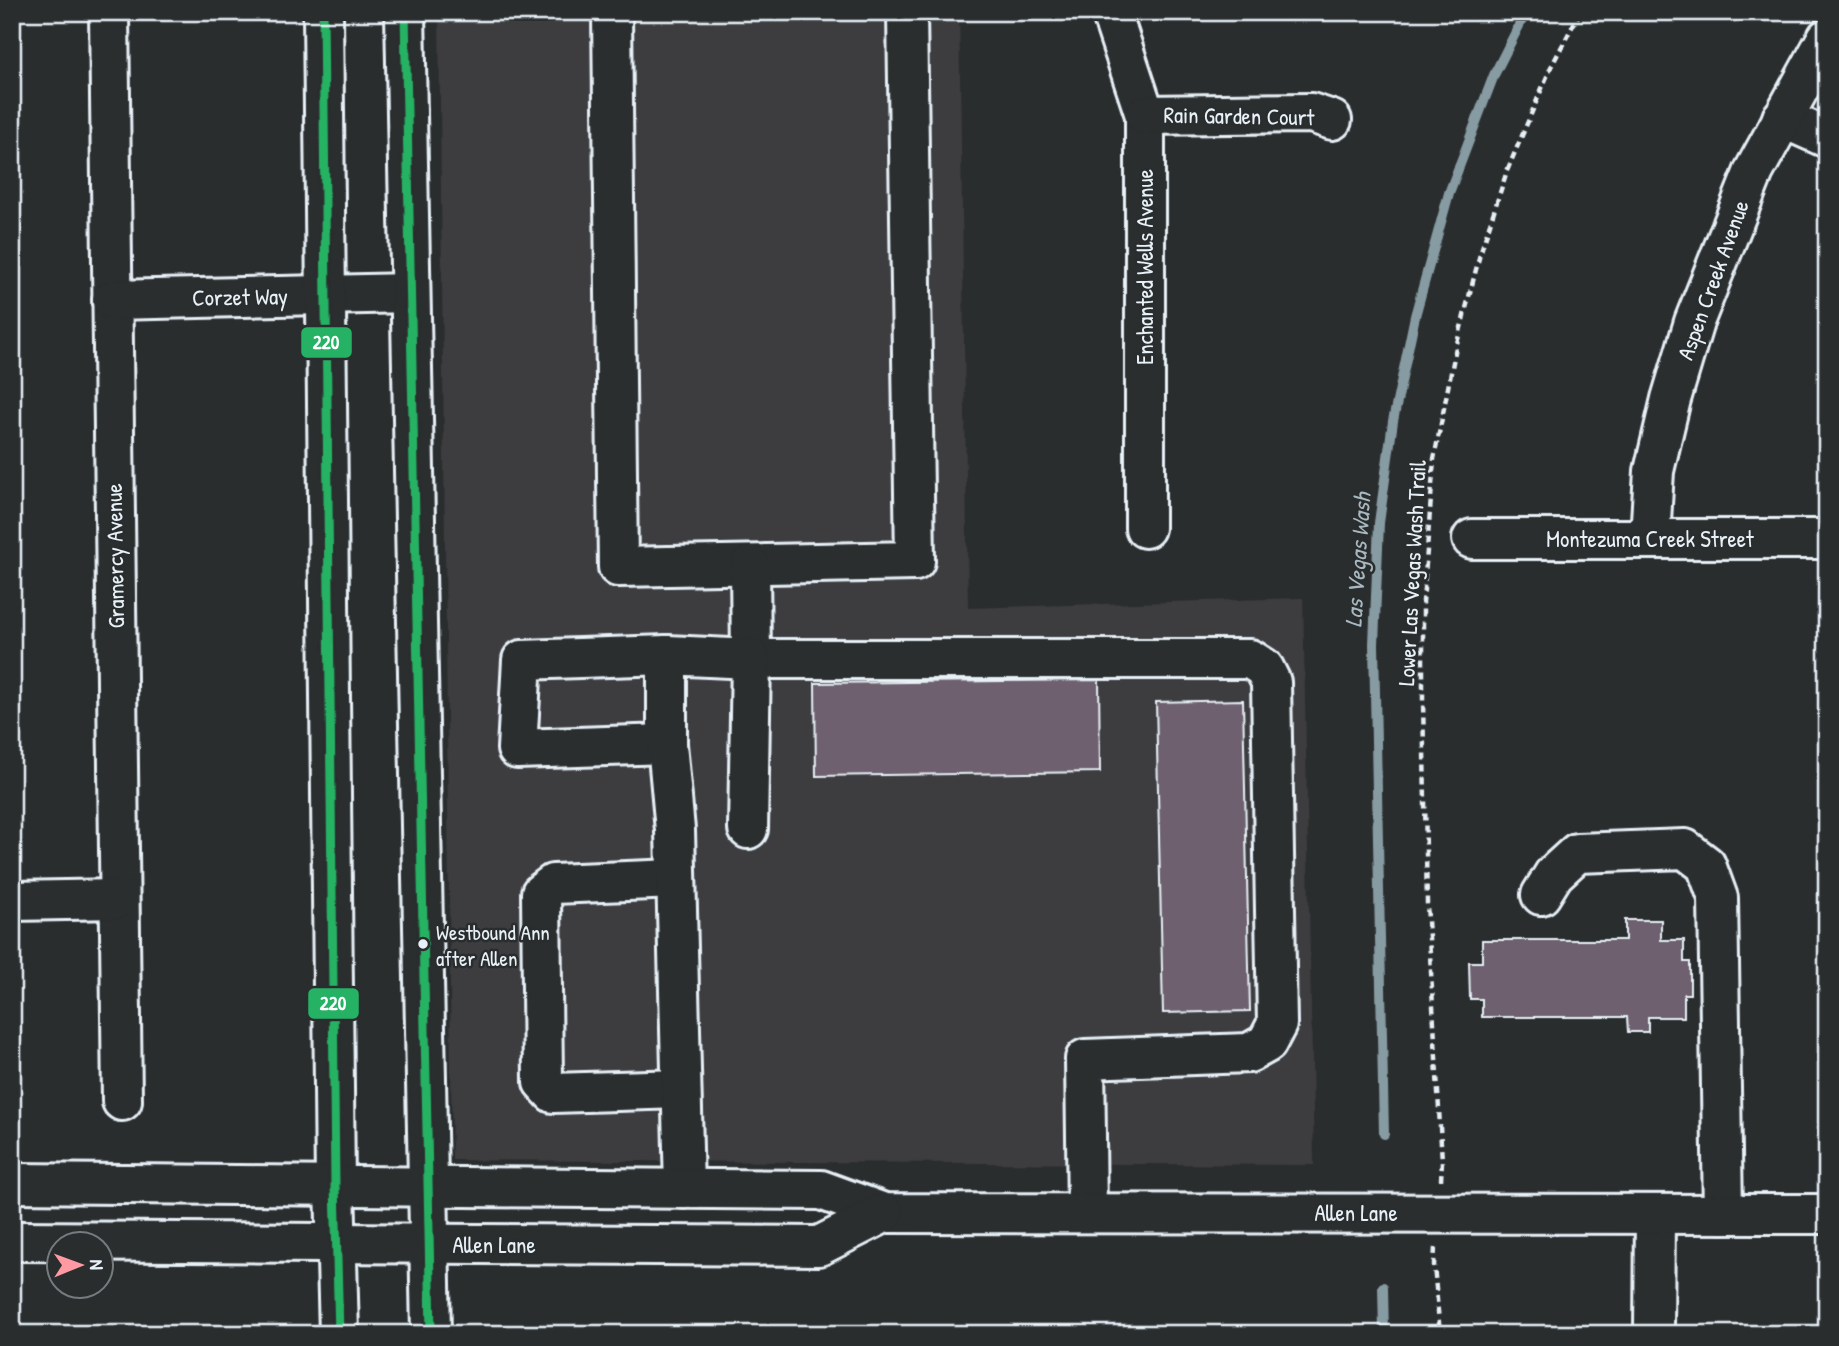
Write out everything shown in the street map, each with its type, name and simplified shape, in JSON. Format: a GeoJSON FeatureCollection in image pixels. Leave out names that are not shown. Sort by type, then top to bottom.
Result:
{"type":"FeatureCollection","features":[{"type":"Feature","properties":{"kind":"main road","name":"Gramercy Avenue"},"geometry":{"type":"LineString","coordinates":[[109,12],[122,1101]]}},
{"type":"Feature","properties":{"kind":"main road"},"geometry":{"type":"LineString","coordinates":[[324,12],[335,1185],[339,1334]]}},
{"type":"Feature","properties":{"kind":"main road"},"geometry":{"type":"LineString","coordinates":[[405,12],[431,1334]]}},
{"type":"Feature","properties":{"kind":"main road"},"geometry":{"type":"LineString","coordinates":[[612,12],[618,567],[915,561],[907,12]]}},
{"type":"Feature","properties":{"kind":"main road","name":"Enchanted Wells Avenue"},"geometry":{"type":"LineString","coordinates":[[1111,12],[1145,114],[1145,528]]}},
{"type":"Feature","properties":{"kind":"main road","name":"Aspen Creek Avenue"},"geometry":{"type":"LineString","coordinates":[[1650,538],[1654,471],[1671,399],[1694,322],[1754,171],[1827,38]]}},
{"type":"Feature","properties":{"kind":"main road","name":"Rain Garden Court"},"geometry":{"type":"LineString","coordinates":[[1145,114],[1311,113],[1332,120]]}},
{"type":"Feature","properties":{"kind":"main road"},"geometry":{"type":"LineString","coordinates":[[1783,118],[1827,138]]}},
{"type":"Feature","properties":{"kind":"main road","name":"Corzet Way"},"geometry":{"type":"LineString","coordinates":[[112,300],[410,293]]}},
{"type":"Feature","properties":{"kind":"main road","name":"Montezuma Creek Street"},"geometry":{"type":"LineString","coordinates":[[1472,538],[1827,539]]}},
{"type":"Feature","properties":{"kind":"main road"},"geometry":{"type":"LineString","coordinates":[[748,829],[750,565]]}},
{"type":"Feature","properties":{"kind":"main road"},"geometry":{"type":"LineString","coordinates":[[667,655],[667,744],[675,830],[684,1189]]}},
{"type":"Feature","properties":{"kind":"main road"},"geometry":{"type":"LineString","coordinates":[[667,744],[517,749],[522,660],[667,655],[751,659],[1250,659],[1264,668],[1271,682],[1277,1024],[1268,1043],[1249,1053],[1084,1059],[1087,1213]]}},
{"type":"Feature","properties":{"kind":"main road"},"geometry":{"type":"LineString","coordinates":[[1541,895],[1554,874],[1577,853],[1685,849],[1706,865],[1718,898],[1723,1214]]}},
{"type":"Feature","properties":{"kind":"main road"},"geometry":{"type":"LineString","coordinates":[[676,879],[553,884],[541,893],[543,1069],[544,1082],[553,1093],[681,1089]]}},
{"type":"Feature","properties":{"kind":"main road"},"geometry":{"type":"LineString","coordinates":[[12,901],[119,900]]}},
{"type":"Feature","properties":{"kind":"main road","name":"Allen Lane"},"geometry":{"type":"LineString","coordinates":[[12,1183],[821,1190],[884,1213],[1827,1214]]}},
{"type":"Feature","properties":{"kind":"main road","name":"Allen Lane"},"geometry":{"type":"LineString","coordinates":[[12,1241],[819,1246],[884,1213]]}},
{"type":"Feature","properties":{"kind":"main road"},"geometry":{"type":"LineString","coordinates":[[1654,1334],[1655,1214]]}},
{"type":"Feature","properties":{"kind":"path","name":"Lower Las Vegas Wash Trail"},"geometry":{"type":"LineString","coordinates":[[1442,1161],[1427,903],[1423,699],[1423,602],[1434,459],[1459,334],[1480,254],[1507,171],[1551,67],[1580,12]]}},
{"type":"Feature","properties":{"kind":"path"},"geometry":{"type":"LineString","coordinates":[[1434,1265],[1440,1334]]}},
{"type":"Feature","properties":{"kind":"shaded area"},"geometry":{"type":"Polygon","coordinates":[[[439,12],[959,12],[968,608],[1303,598],[1314,1165],[452,1160],[439,12]]]}},
{"type":"Feature","properties":{"kind":"building"},"geometry":{"type":"Polygon","coordinates":[[[1099,680],[1100,772],[816,776],[815,683],[1099,680]]]}},
{"type":"Feature","properties":{"kind":"building"},"geometry":{"type":"Polygon","coordinates":[[[1243,700],[1250,1011],[1163,1013],[1156,702],[1243,700]]]}},
{"type":"Feature","properties":{"kind":"building"},"geometry":{"type":"Polygon","coordinates":[[[1625,920],[1661,920],[1661,940],[1684,940],[1684,962],[1690,962],[1690,994],[1684,994],[1684,1017],[1648,1017],[1648,1032],[1628,1032],[1627,1017],[1482,1017],[1482,999],[1470,999],[1469,962],[1482,962],[1482,940],[1625,940],[1625,920]]]}},
{"type":"Feature","properties":{"kind":"waterway","name":"Las Vegas Wash"},"geometry":{"type":"LineString","coordinates":[[1384,1134],[1374,644],[1379,523],[1393,421],[1415,316],[1449,193],[1494,75],[1526,12]]}},
{"type":"Feature","properties":{"kind":"waterway","name":"Las Vegas Wash"},"geometry":{"type":"LineString","coordinates":[[1383,1287],[1384,1334]]}},
{"type":"Feature","properties":{"kind":"transit line","name":"220"},"geometry":{"type":"LineString","coordinates":[[323,12],[335,1185],[339,1334]]}},
{"type":"Feature","properties":{"kind":"transit line","name":"220"},"geometry":{"type":"LineString","coordinates":[[405,12],[431,1334]]}},
{"type":"Feature","properties":{"kind":"place","name":"Westbound Ann after Allen"},"geometry":{"type":"Point","coordinates":[423,944]}}]}
